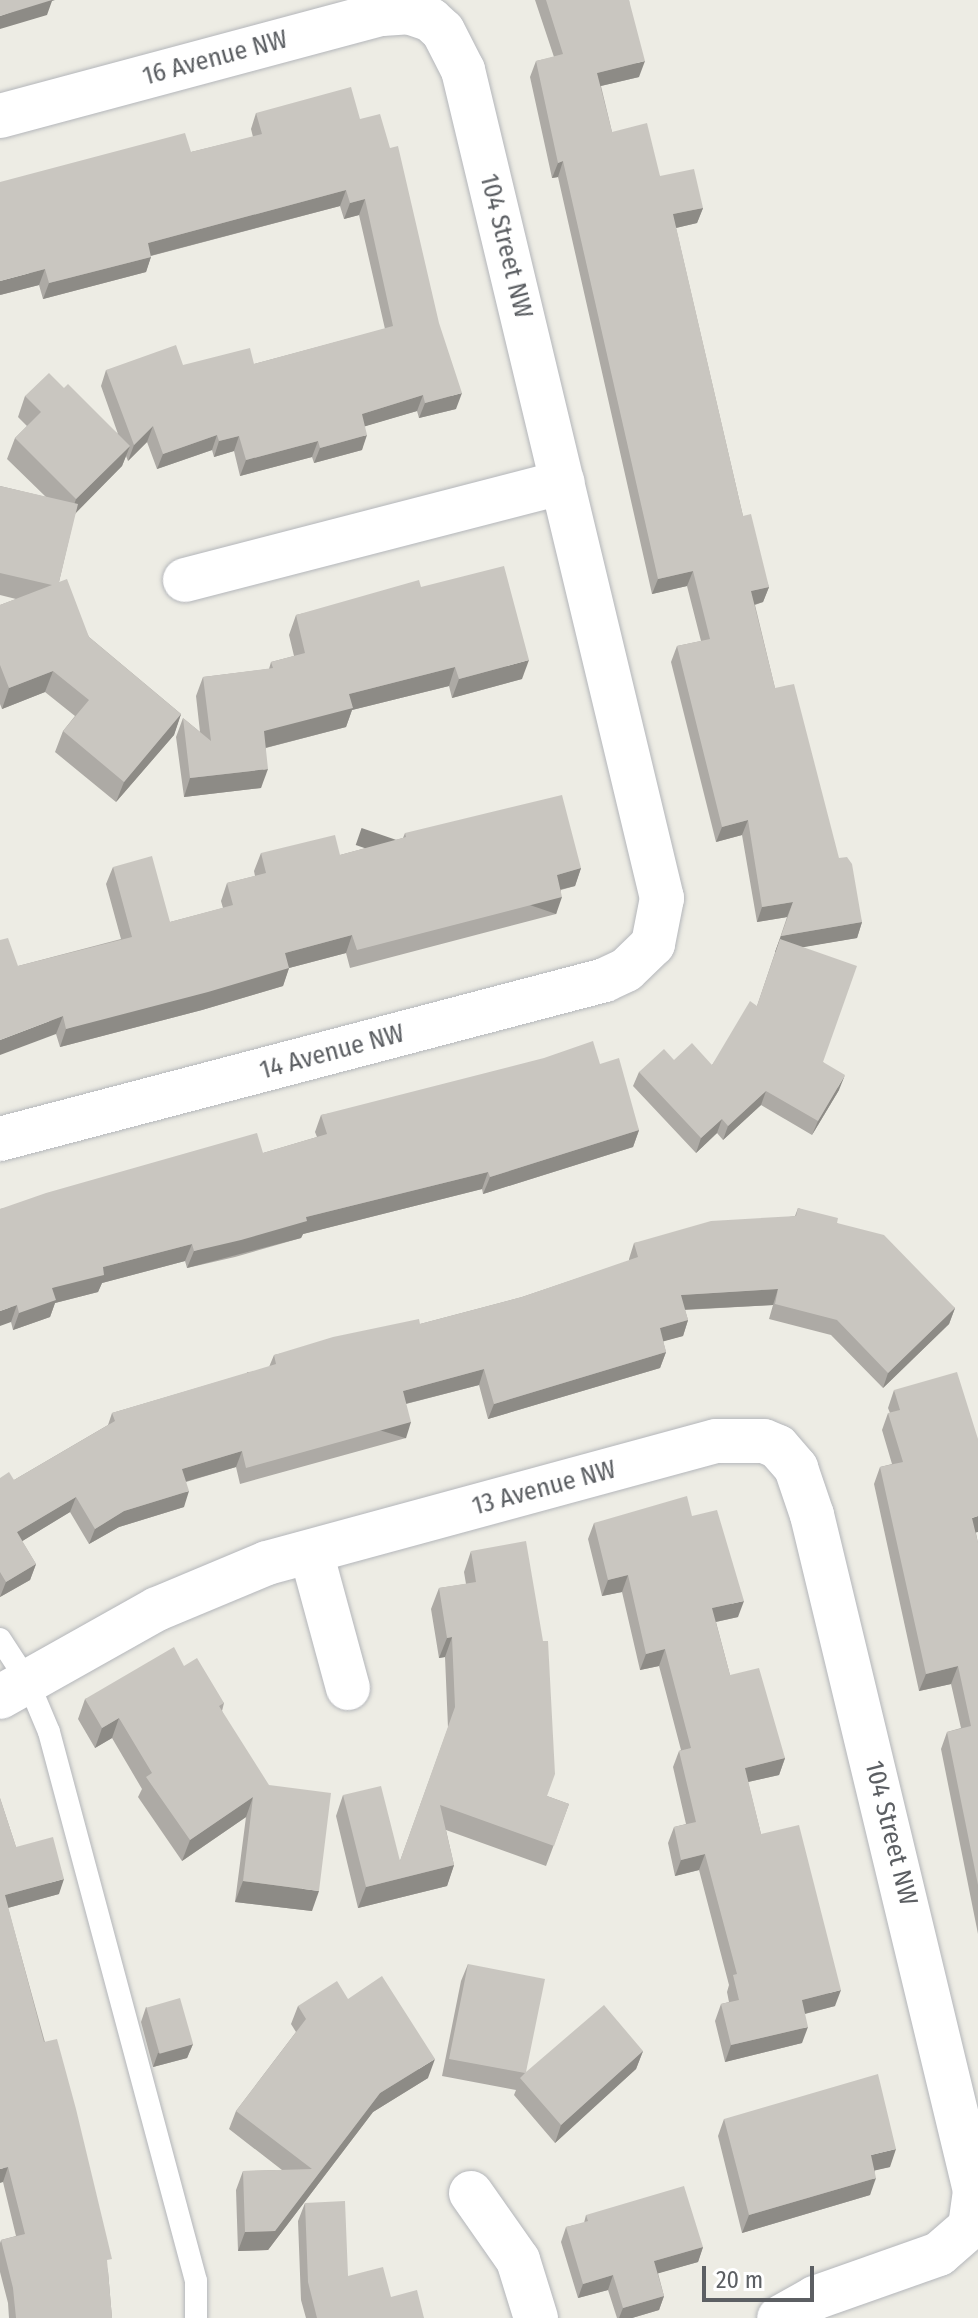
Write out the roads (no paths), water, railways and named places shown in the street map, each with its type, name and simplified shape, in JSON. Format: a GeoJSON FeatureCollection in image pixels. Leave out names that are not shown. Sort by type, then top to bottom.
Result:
{"type":"FeatureCollection","features":[{"type":"Feature","properties":{"kind":"street","name":"16 Avenue NW"},"geometry":{"type":"LineString","coordinates":[[0,116],[351,21],[408,12],[431,20]]}},
{"type":"Feature","properties":{"kind":"street","name":"104 Street NW"},"geometry":{"type":"LineString","coordinates":[[431,20],[455,49],[463,70],[659,875],[661,924],[653,944]]}},
{"type":"Feature","properties":{"kind":"street"},"geometry":{"type":"LineString","coordinates":[[185,580],[563,482]]}},
{"type":"Feature","properties":{"kind":"street","name":"14 Avenue NW"},"geometry":{"type":"LineString","coordinates":[[0,1139],[605,980],[626,970],[653,944]]}},
{"type":"Feature","properties":{"kind":"street","name":"13 Avenue NW"},"geometry":{"type":"LineString","coordinates":[[14,1689],[205,1586],[311,1552],[716,1441],[764,1441],[778,1447]]}},
{"type":"Feature","properties":{"kind":"street","name":"104 Street NW"},"geometry":{"type":"LineString","coordinates":[[778,1447],[796,1468],[812,1515],[973,2166],[970,2227],[939,2254],[829,2292],[779,2318]]}},
{"type":"Feature","properties":{"kind":"street"},"geometry":{"type":"LineString","coordinates":[[311,1552],[348,1688]]}},
{"type":"Feature","properties":{"kind":"street"},"geometry":{"type":"LineString","coordinates":[[471,2193],[518,2260],[536,2318]]}},
{"type":"Feature","properties":{"kind":"lane"},"geometry":{"type":"LineString","coordinates":[[0,1639],[14,1689],[49,1732],[192,2266],[196,2318]]}}]}
